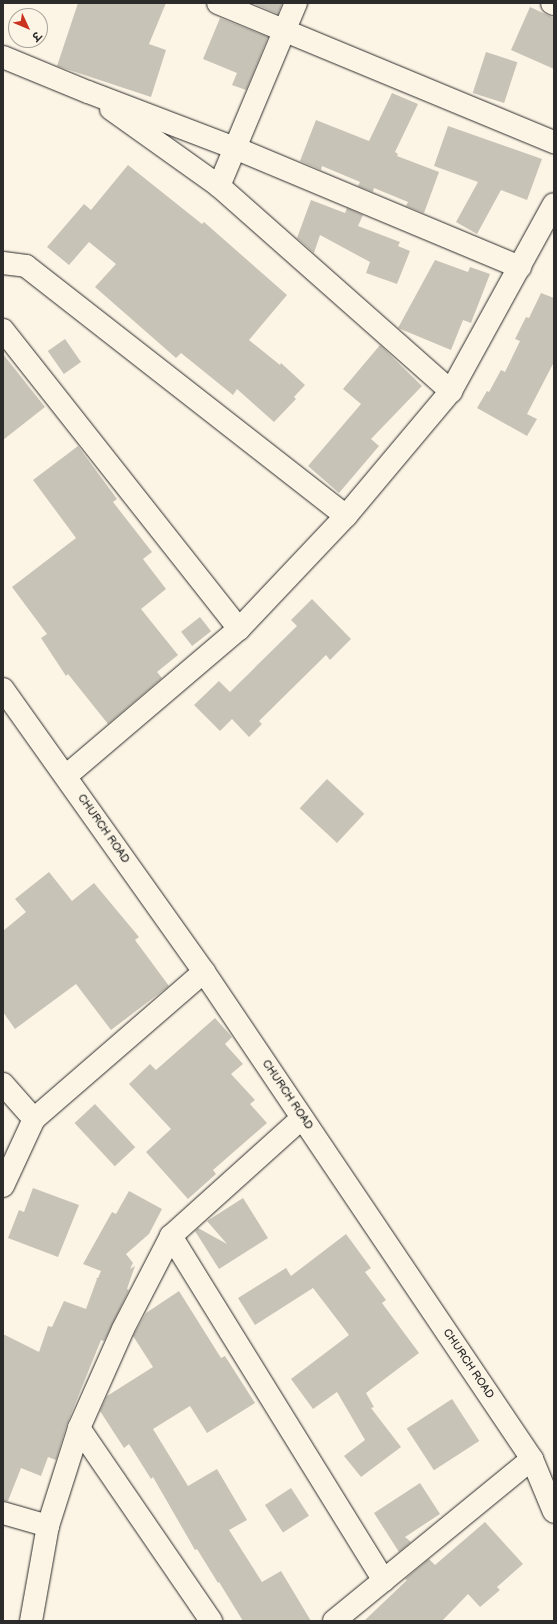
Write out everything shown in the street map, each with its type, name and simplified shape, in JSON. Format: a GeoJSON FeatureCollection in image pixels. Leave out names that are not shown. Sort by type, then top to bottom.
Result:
{"type":"FeatureCollection","features":[{"type":"Feature","properties":{"kind":"street"},"geometry":{"type":"LineString","coordinates":[[218,3],[554,142]]}},
{"type":"Feature","properties":{"kind":"street"},"geometry":{"type":"LineString","coordinates":[[219,186],[296,3]]}},
{"type":"Feature","properties":{"kind":"street"},"geometry":{"type":"LineString","coordinates":[[8,65],[88,92],[235,148],[520,267]]}},
{"type":"Feature","properties":{"kind":"street"},"geometry":{"type":"LineString","coordinates":[[88,92],[219,186],[452,391]]}},
{"type":"Feature","properties":{"kind":"street"},"geometry":{"type":"LineString","coordinates":[[66,776],[239,629],[346,516],[452,391],[554,204]]}},
{"type":"Feature","properties":{"kind":"street"},"geometry":{"type":"LineString","coordinates":[[3,263],[26,266],[346,516]]}},
{"type":"Feature","properties":{"kind":"street"},"geometry":{"type":"LineString","coordinates":[[3,330],[239,629]]}},
{"type":"Feature","properties":{"kind":"street","name":"CHURCH ROAD"},"geometry":{"type":"LineString","coordinates":[[3,689],[204,972],[532,1459],[554,1512]]}},
{"type":"Feature","properties":{"kind":"street"},"geometry":{"type":"LineString","coordinates":[[3,1186],[34,1119],[204,972]]}},
{"type":"Feature","properties":{"kind":"street"},"geometry":{"type":"LineString","coordinates":[[3,1084],[34,1119]]}},
{"type":"Feature","properties":{"kind":"street"},"geometry":{"type":"LineString","coordinates":[[31,1621],[48,1526],[79,1428],[123,1329],[171,1236],[302,1118]]}},
{"type":"Feature","properties":{"kind":"street"},"geometry":{"type":"LineString","coordinates":[[171,1236],[384,1581]]}},
{"type":"Feature","properties":{"kind":"street"},"geometry":{"type":"LineString","coordinates":[[79,1428],[211,1621]]}},
{"type":"Feature","properties":{"kind":"street"},"geometry":{"type":"LineString","coordinates":[[334,1621],[532,1459]]}},
{"type":"Feature","properties":{"kind":"street"},"geometry":{"type":"LineString","coordinates":[[3,1513],[48,1526]]}},
{"type":"Feature","properties":{"kind":"building"},"geometry":{"type":"Polygon","coordinates":[[[78,3],[166,3],[149,44],[166,50],[151,97],[57,66],[78,3]]]}},
{"type":"Feature","properties":{"kind":"building"},"geometry":{"type":"Polygon","coordinates":[[[252,3],[282,3],[278,14],[252,3]]]}},
{"type":"Feature","properties":{"kind":"building"},"geometry":{"type":"Polygon","coordinates":[[[530,7],[554,18],[554,69],[511,50],[530,7]]]}},
{"type":"Feature","properties":{"kind":"building"},"geometry":{"type":"Polygon","coordinates":[[[220,18],[268,37],[246,90],[232,85],[237,73],[203,59],[220,18]]]}},
{"type":"Feature","properties":{"kind":"building"},"geometry":{"type":"Polygon","coordinates":[[[486,52],[517,62],[504,103],[473,93],[486,52]]]}},
{"type":"Feature","properties":{"kind":"building"},"geometry":{"type":"Polygon","coordinates":[[[392,93],[418,104],[395,152],[398,154],[397,156],[439,172],[424,213],[406,206],[408,202],[374,188],[373,192],[358,186],[360,182],[322,166],[321,170],[300,161],[316,120],[369,141],[392,93]]]}},
{"type":"Feature","properties":{"kind":"building"},"geometry":{"type":"Polygon","coordinates":[[[448,126],[542,159],[527,200],[501,190],[477,234],[456,222],[478,182],[434,166],[448,126]]]}},
{"type":"Feature","properties":{"kind":"building"},"geometry":{"type":"Polygon","coordinates":[[[128,165],[202,224],[204,222],[287,295],[249,340],[280,365],[281,363],[305,385],[294,397],[296,399],[274,422],[237,389],[233,395],[181,353],[176,358],[95,287],[116,264],[89,242],[69,265],[47,247],[84,204],[91,210],[128,165]]]}},
{"type":"Feature","properties":{"kind":"building"},"geometry":{"type":"Polygon","coordinates":[[[311,200],[345,213],[347,208],[363,215],[358,226],[400,242],[398,246],[410,251],[397,284],[366,273],[370,262],[320,235],[314,253],[297,238],[311,200]]]}},
{"type":"Feature","properties":{"kind":"building"},"geometry":{"type":"Polygon","coordinates":[[[435,260],[468,272],[470,267],[490,274],[471,323],[463,320],[451,350],[398,328],[435,260]]]}},
{"type":"Feature","properties":{"kind":"building"},"geometry":{"type":"Polygon","coordinates":[[[541,293],[554,298],[554,362],[527,414],[537,419],[527,436],[477,408],[487,391],[489,392],[501,370],[505,372],[520,341],[515,339],[526,317],[529,318],[541,293]]]}},
{"type":"Feature","properties":{"kind":"building"},"geometry":{"type":"Polygon","coordinates":[[[65,339],[81,362],[64,374],[48,351],[65,339]]]}},
{"type":"Feature","properties":{"kind":"building"},"geometry":{"type":"Polygon","coordinates":[[[380,345],[422,386],[371,439],[379,446],[339,493],[308,466],[361,404],[343,389],[380,345]]]}},
{"type":"Feature","properties":{"kind":"building"},"geometry":{"type":"Polygon","coordinates":[[[3,354],[45,407],[3,440],[3,354]]]}},
{"type":"Feature","properties":{"kind":"building"},"geometry":{"type":"Polygon","coordinates":[[[78,446],[117,499],[113,502],[152,552],[143,559],[166,589],[141,609],[178,655],[157,672],[162,678],[108,724],[68,674],[66,676],[41,638],[47,634],[12,587],[76,538],[33,480],[78,446]]]}},
{"type":"Feature","properties":{"kind":"building"},"geometry":{"type":"Polygon","coordinates":[[[312,599],[351,639],[330,660],[326,655],[259,721],[262,724],[249,737],[232,719],[220,731],[194,705],[219,681],[230,692],[297,626],[291,620],[312,599]]]}},
{"type":"Feature","properties":{"kind":"building"},"geometry":{"type":"Polygon","coordinates":[[[200,617],[211,631],[192,646],[181,632],[200,617]]]}},
{"type":"Feature","properties":{"kind":"building"},"geometry":{"type":"Polygon","coordinates":[[[327,779],[364,814],[337,843],[300,808],[327,779]]]}},
{"type":"Feature","properties":{"kind":"building"},"geometry":{"type":"Polygon","coordinates":[[[49,872],[72,901],[94,883],[139,937],[135,940],[169,986],[111,1030],[76,984],[15,1029],[3,1012],[3,931],[26,912],[15,899],[49,872]]]}},
{"type":"Feature","properties":{"kind":"building"},"geometry":{"type":"Polygon","coordinates":[[[215,1018],[232,1037],[225,1044],[243,1064],[231,1074],[255,1100],[250,1104],[267,1123],[213,1170],[216,1174],[188,1199],[146,1152],[171,1129],[129,1084],[150,1064],[156,1070],[215,1018]]]}},
{"type":"Feature","properties":{"kind":"building"},"geometry":{"type":"Polygon","coordinates":[[[95,1104],[135,1147],[115,1166],[75,1123],[95,1104]]]}},
{"type":"Feature","properties":{"kind":"building"},"geometry":{"type":"Polygon","coordinates":[[[33,1188],[79,1205],[58,1257],[8,1238],[19,1210],[24,1212],[33,1188]]]}},
{"type":"Feature","properties":{"kind":"building"},"geometry":{"type":"Polygon","coordinates":[[[129,1191],[162,1209],[149,1234],[126,1254],[133,1263],[130,1269],[135,1266],[127,1289],[129,1290],[104,1341],[101,1340],[67,1424],[56,1460],[48,1457],[41,1476],[21,1468],[8,1501],[3,1501],[3,1334],[39,1352],[48,1326],[52,1327],[64,1301],[86,1309],[97,1279],[96,1278],[98,1278],[101,1271],[83,1264],[112,1212],[116,1214],[129,1191]]]}},
{"type":"Feature","properties":{"kind":"building"},"geometry":{"type":"Polygon","coordinates":[[[243,1198],[268,1238],[219,1269],[195,1231],[198,1228],[227,1244],[207,1221],[243,1198]]]}},
{"type":"Feature","properties":{"kind":"building"},"geometry":{"type":"Polygon","coordinates":[[[346,1234],[371,1268],[365,1272],[386,1300],[382,1303],[419,1353],[366,1393],[374,1407],[371,1408],[401,1447],[361,1477],[344,1456],[365,1440],[337,1392],[313,1409],[291,1379],[349,1335],[313,1288],[255,1325],[238,1298],[286,1268],[291,1276],[346,1234]]]}},
{"type":"Feature","properties":{"kind":"building"},"geometry":{"type":"Polygon","coordinates":[[[179,1291],[221,1358],[225,1356],[255,1403],[207,1433],[190,1406],[153,1429],[188,1486],[217,1469],[247,1520],[229,1530],[262,1582],[281,1571],[311,1621],[243,1621],[197,1549],[195,1550],[153,1477],[151,1479],[129,1444],[124,1448],[100,1411],[107,1396],[153,1367],[133,1336],[146,1313],[179,1291]]]}},
{"type":"Feature","properties":{"kind":"building"},"geometry":{"type":"Polygon","coordinates":[[[452,1399],[479,1441],[434,1470],[407,1428],[452,1399]]]}},
{"type":"Feature","properties":{"kind":"building"},"geometry":{"type":"Polygon","coordinates":[[[420,1483],[440,1514],[405,1537],[411,1542],[399,1552],[374,1513],[420,1483]]]}},
{"type":"Feature","properties":{"kind":"building"},"geometry":{"type":"Polygon","coordinates":[[[291,1488],[309,1516],[283,1533],[265,1505],[291,1488]]]}},
{"type":"Feature","properties":{"kind":"building"},"geometry":{"type":"Polygon","coordinates":[[[485,1522],[523,1564],[497,1587],[500,1590],[480,1607],[468,1594],[442,1621],[364,1621],[407,1580],[405,1579],[429,1559],[435,1565],[485,1522]]]}}]}
